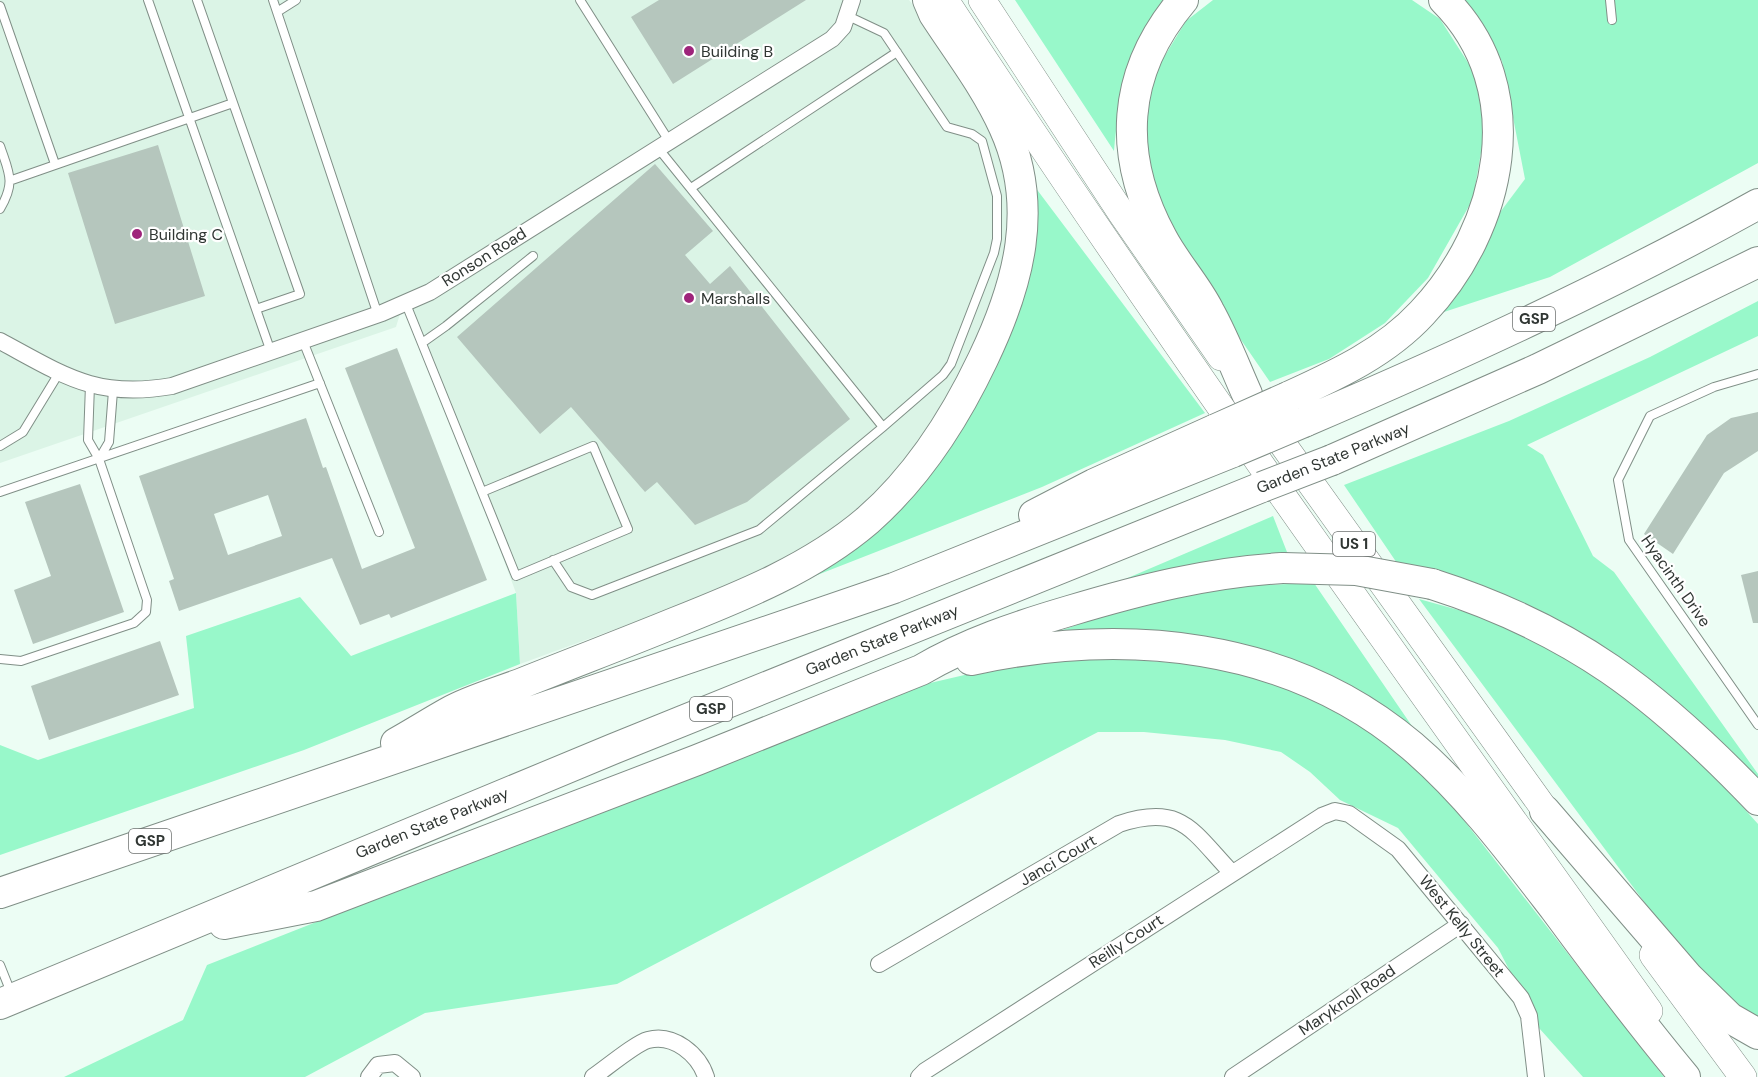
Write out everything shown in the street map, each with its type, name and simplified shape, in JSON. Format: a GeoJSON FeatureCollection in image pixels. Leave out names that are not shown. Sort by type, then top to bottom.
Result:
{"type":"FeatureCollection","features":[{"type":"Feature","properties":{"kind":"highway"},"geometry":{"type":"LineString","coordinates":[[343,775],[451,711],[718,606],[788,573],[829,548],[867,520],[900,488],[932,446],[976,374],[1008,303],[1019,264],[1024,212],[1017,162],[1004,126],[934,14],[928,0]]}},
{"type":"Feature","properties":{"kind":"highway","name":"US 1"},"geometry":{"type":"LineString","coordinates":[[945,0],[1056,169],[1307,530],[1696,1077]]}},
{"type":"Feature","properties":{"kind":"highway","name":"US 1"},"geometry":{"type":"LineString","coordinates":[[982,0],[1122,214],[1247,394],[1545,811],[1743,1077]]}},
{"type":"Feature","properties":{"kind":"highway"},"geometry":{"type":"LineString","coordinates":[[1183,0],[1157,33],[1139,75],[1132,121],[1133,163],[1153,220],[1209,310],[1247,394]]}},
{"type":"Feature","properties":{"kind":"highway"},"geometry":{"type":"LineString","coordinates":[[1224,441],[1288,397],[1368,357],[1422,314],[1452,276],[1482,218],[1497,159],[1496,99],[1477,45],[1468,29],[1444,0]]}},
{"type":"Feature","properties":{"kind":"highway","name":"GSP"},"geometry":{"type":"LineString","coordinates":[[0,893],[894,588],[1224,441],[1304,422],[1523,324],[1628,273],[1758,204]]}},
{"type":"Feature","properties":{"kind":"highway","name":"Garden State Parkway"},"geometry":{"type":"LineString","coordinates":[[6,1001],[657,731],[1332,460],[1549,364],[1758,262]]}},
{"type":"Feature","properties":{"kind":"highway"},"geometry":{"type":"LineString","coordinates":[[164,937],[316,906],[697,760],[921,670],[943,657],[992,637],[1133,592],[1242,570],[1283,568],[1356,570],[1432,584],[1482,600],[1522,617],[1603,663],[1686,728],[1758,800]]}},
{"type":"Feature","properties":{"kind":"highway"},"geometry":{"type":"LineString","coordinates":[[921,670],[1033,649],[1105,642],[1137,643],[1212,651],[1249,660],[1316,684],[1381,721],[1412,746],[1475,809],[1506,845],[1642,1026],[1685,1077]]}},
{"type":"Feature","properties":{"kind":"highway"},"geometry":{"type":"LineString","coordinates":[[1545,811],[1688,977],[1730,1018],[1758,1034]]}},
{"type":"Feature","properties":{"kind":"street","name":"Ronson Road"},"geometry":{"type":"LineString","coordinates":[[0,341],[59,373],[90,385],[113,391],[146,391],[172,386],[378,315],[430,292],[832,39],[843,27],[850,8]]}},
{"type":"Feature","properties":{"kind":"street","name":"Reilly Court"},"geometry":{"type":"LineString","coordinates":[[919,1077],[1232,873],[1322,816],[1335,811]]}},
{"type":"Feature","properties":{"kind":"street","name":"West Kelly Street"},"geometry":{"type":"LineString","coordinates":[[1335,811],[1349,814],[1398,849],[1521,998],[1531,1025],[1536,1077]]}},
{"type":"Feature","properties":{"kind":"street","name":"Janci Court"},"geometry":{"type":"LineString","coordinates":[[879,964],[1119,824],[1139,818],[1155,815],[1188,826],[1232,873]]}},
{"type":"Feature","properties":{"kind":"street","name":"Maryknoll Road"},"geometry":{"type":"LineString","coordinates":[[1233,1077],[1461,924]]}},
{"type":"Feature","properties":{"kind":"street"},"geometry":{"type":"LineString","coordinates":[[593,1077],[647,1040],[668,1040],[688,1050],[704,1070]]}},
{"type":"Feature","properties":{"kind":"street"},"geometry":{"type":"LineString","coordinates":[[369,1077],[378,1065],[395,1063],[412,1077]]}},
{"type":"Feature","properties":{"kind":"lane"},"geometry":{"type":"LineString","coordinates":[[148,0],[271,352]]}},
{"type":"Feature","properties":{"kind":"lane"},"geometry":{"type":"LineString","coordinates":[[197,0],[300,294],[256,309]]}},
{"type":"Feature","properties":{"kind":"lane"},"geometry":{"type":"LineString","coordinates":[[273,0],[378,315]]}},
{"type":"Feature","properties":{"kind":"lane"},"geometry":{"type":"LineString","coordinates":[[277,12],[296,0]]}},
{"type":"Feature","properties":{"kind":"lane"},"geometry":{"type":"LineString","coordinates":[[1610,0],[1612,20]]}},
{"type":"Feature","properties":{"kind":"lane"},"geometry":{"type":"LineString","coordinates":[[585,2],[691,189],[883,427]]}},
{"type":"Feature","properties":{"kind":"lane"},"geometry":{"type":"LineString","coordinates":[[0,6],[55,165]]}},
{"type":"Feature","properties":{"kind":"lane"},"geometry":{"type":"LineString","coordinates":[[552,560],[571,587],[592,595],[759,530],[883,427],[943,375],[951,364],[997,239],[998,196],[986,150],[982,141],[972,134],[947,127],[884,33],[850,8]]}},
{"type":"Feature","properties":{"kind":"lane"},"geometry":{"type":"LineString","coordinates":[[691,189],[897,52]]}},
{"type":"Feature","properties":{"kind":"lane"},"geometry":{"type":"LineString","coordinates":[[12,180],[233,103]]}},
{"type":"Feature","properties":{"kind":"lane"},"geometry":{"type":"LineString","coordinates":[[0,146],[12,180],[9,194],[0,209]]}},
{"type":"Feature","properties":{"kind":"lane"},"geometry":{"type":"LineString","coordinates":[[422,343],[533,256]]}},
{"type":"Feature","properties":{"kind":"lane"},"geometry":{"type":"LineString","coordinates":[[406,304],[422,343],[482,492],[516,576],[628,529],[593,446],[482,492]]}},
{"type":"Feature","properties":{"kind":"lane"},"geometry":{"type":"LineString","coordinates":[[303,340],[379,532]]}},
{"type":"Feature","properties":{"kind":"lane"},"geometry":{"type":"LineString","coordinates":[[0,446],[23,432],[59,373]]}},
{"type":"Feature","properties":{"kind":"lane","name":"Hyacinth Drive"},"geometry":{"type":"LineString","coordinates":[[1758,374],[1714,387],[1650,416],[1618,480],[1629,540],[1758,725]]}},
{"type":"Feature","properties":{"kind":"lane"},"geometry":{"type":"LineString","coordinates":[[0,492],[320,383]]}},
{"type":"Feature","properties":{"kind":"lane"},"geometry":{"type":"LineString","coordinates":[[0,659],[13,663],[21,661],[134,623],[146,612],[147,600],[99,459],[88,440],[90,385]]}},
{"type":"Feature","properties":{"kind":"lane"},"geometry":{"type":"LineString","coordinates":[[99,459],[110,441],[113,391]]}},
{"type":"Feature","properties":{"kind":"lane"},"geometry":{"type":"LineString","coordinates":[[0,965],[6,1001]]}},
{"type":"Feature","properties":{"kind":"shaded area"},"geometry":{"type":"Polygon","coordinates":[[[0,0],[909,0],[957,61],[1002,144],[1013,220],[1011,272],[981,341],[908,467],[858,515],[769,573],[520,664],[516,593],[406,294],[396,327],[0,463],[0,0]]]}},
{"type":"Feature","properties":{"kind":"green space"},"geometry":{"type":"Polygon","coordinates":[[[1015,0],[1163,0],[1142,36],[1128,72],[1119,110],[1114,151],[1015,0]]]}},
{"type":"Feature","properties":{"kind":"green space"},"geometry":{"type":"Polygon","coordinates":[[[1213,0],[1412,0],[1440,19],[1474,72],[1485,129],[1473,199],[1428,278],[1385,323],[1329,359],[1270,382],[1186,260],[1142,160],[1150,80],[1186,21],[1213,0]]]}},
{"type":"Feature","properties":{"kind":"green space"},"geometry":{"type":"Polygon","coordinates":[[[1455,0],[1758,0],[1758,163],[1550,277],[1444,312],[1489,227],[1525,179],[1502,61],[1455,0]]]}},
{"type":"Feature","properties":{"kind":"green space"},"geometry":{"type":"Polygon","coordinates":[[[1032,183],[1205,413],[1042,487],[807,579],[933,472],[1012,322],[1032,183]]]}},
{"type":"Feature","properties":{"kind":"green space"},"geometry":{"type":"Polygon","coordinates":[[[1758,301],[1758,336],[1527,445],[1543,455],[1593,556],[1614,572],[1758,774],[1758,781],[1695,723],[1401,569],[1344,485],[1509,421],[1650,357],[1758,301]]]}},
{"type":"Feature","properties":{"kind":"green space"},"geometry":{"type":"Polygon","coordinates":[[[1273,516],[1287,552],[1123,580],[1273,516]]]}},
{"type":"Feature","properties":{"kind":"green space"},"geometry":{"type":"Polygon","coordinates":[[[1314,583],[1427,748],[1340,687],[1042,637],[1123,609],[1210,587],[1314,583]]]}},
{"type":"Feature","properties":{"kind":"green space"},"geometry":{"type":"Polygon","coordinates":[[[516,593],[520,664],[304,750],[0,855],[0,745],[38,760],[194,708],[186,636],[300,597],[351,656],[516,593]]]}},
{"type":"Feature","properties":{"kind":"green space"},"geometry":{"type":"Polygon","coordinates":[[[1419,599],[1516,626],[1591,671],[1680,737],[1758,824],[1758,1025],[1697,973],[1419,599]]]}},
{"type":"Feature","properties":{"kind":"green space"},"geometry":{"type":"Polygon","coordinates":[[[1101,657],[1249,669],[1330,702],[1402,755],[1445,796],[1664,1077],[1583,1077],[1539,1028],[1498,948],[1398,828],[1340,800],[1310,772],[1281,752],[1225,740],[1144,732],[1098,732],[617,984],[425,1013],[305,1077],[64,1077],[183,1020],[207,965],[913,687],[1024,661],[1101,657]]]}},
{"type":"Feature","properties":{"kind":"building","name":"Building B"},"geometry":{"type":"Polygon","coordinates":[[[659,0],[806,0],[673,84],[631,17],[659,0]]]}},
{"type":"Feature","properties":{"kind":"building","name":"Building C"},"geometry":{"type":"Polygon","coordinates":[[[158,145],[205,296],[115,324],[68,173],[158,145]]]}},
{"type":"Feature","properties":{"kind":"building"},"geometry":{"type":"Polygon","coordinates":[[[655,164],[713,231],[685,255],[710,284],[730,266],[850,419],[747,502],[695,525],[657,482],[645,492],[571,407],[540,434],[457,337],[655,164]]]}},
{"type":"Feature","properties":{"kind":"building"},"geometry":{"type":"Polygon","coordinates":[[[397,348],[487,580],[391,618],[389,614],[360,625],[332,558],[179,611],[169,581],[174,579],[139,476],[306,418],[362,569],[415,548],[345,368],[397,348]],[[268,495],[214,514],[228,555],[282,536],[268,495]]]}},
{"type":"Feature","properties":{"kind":"building"},"geometry":{"type":"Polygon","coordinates":[[[1758,412],[1758,451],[1724,473],[1673,554],[1644,534],[1707,435],[1731,418],[1758,412]]]}},
{"type":"Feature","properties":{"kind":"building"},"geometry":{"type":"Polygon","coordinates":[[[80,484],[124,612],[33,644],[14,590],[51,576],[25,502],[80,484]]]}},
{"type":"Feature","properties":{"kind":"building"},"geometry":{"type":"Polygon","coordinates":[[[1758,571],[1758,623],[1753,623],[1741,575],[1758,571]]]}},
{"type":"Feature","properties":{"kind":"building"},"geometry":{"type":"Polygon","coordinates":[[[160,641],[179,695],[49,740],[31,686],[160,641]]]}},
{"type":"Feature","properties":{"kind":"place","name":"Building B"},"geometry":{"type":"Point","coordinates":[689,51]}},
{"type":"Feature","properties":{"kind":"place","name":"Building C"},"geometry":{"type":"Point","coordinates":[137,234]}},
{"type":"Feature","properties":{"kind":"place","name":"Marshalls"},"geometry":{"type":"Point","coordinates":[689,298]}}]}
